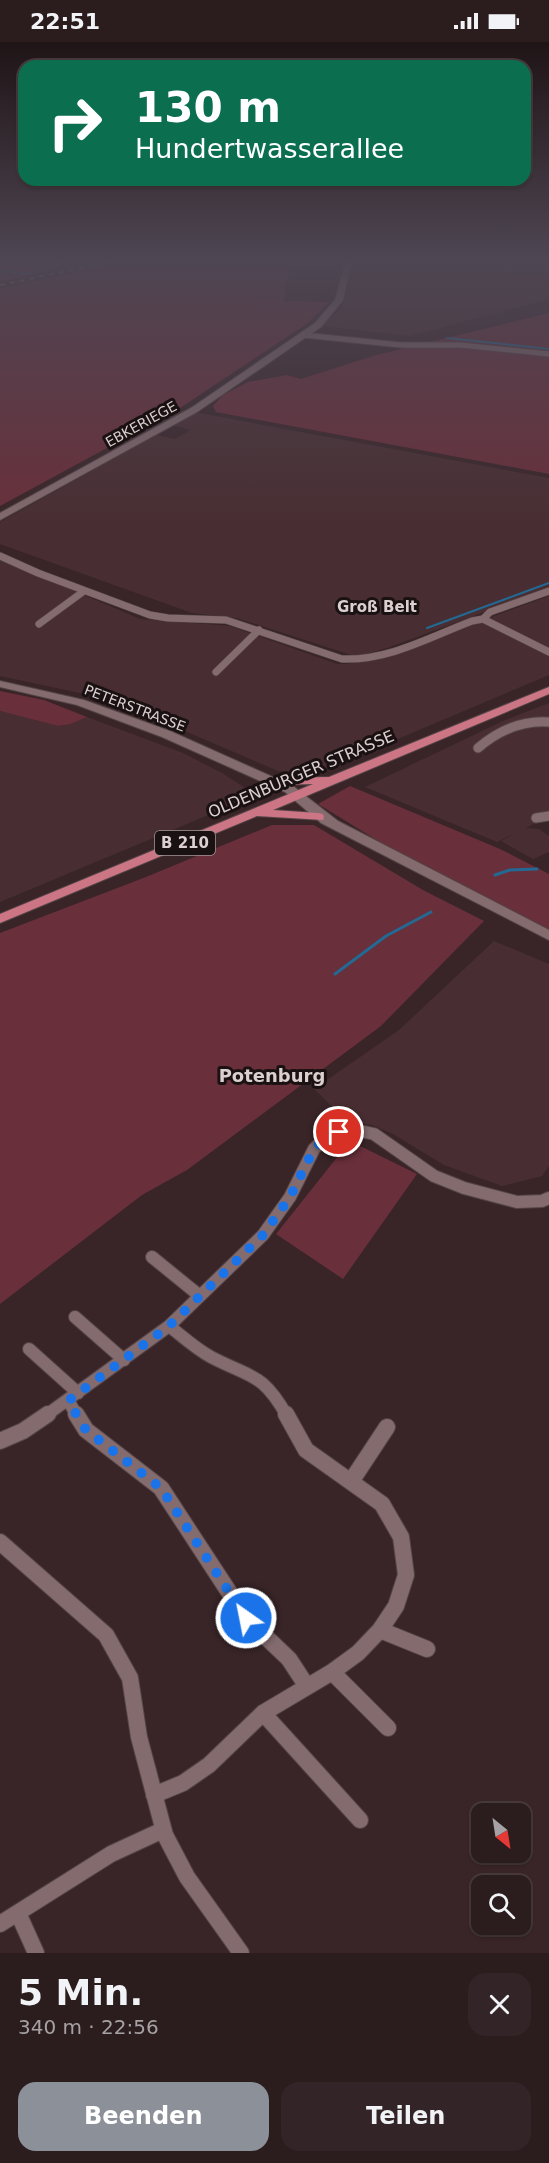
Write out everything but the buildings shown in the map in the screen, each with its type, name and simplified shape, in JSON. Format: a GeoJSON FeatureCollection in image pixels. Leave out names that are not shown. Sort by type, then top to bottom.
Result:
{"type":"FeatureCollection","features":[{"type":"Feature","properties":{"kind":"main road","name":"OLDENBURGER STRASSE"},"geometry":{"type":"LineString","coordinates":[[0,919],[549,690]]}},
{"type":"Feature","properties":{"kind":"main road"},"geometry":{"type":"LineString","coordinates":[[272,781],[335,779]]}},
{"type":"Feature","properties":{"kind":"main road"},"geometry":{"type":"LineString","coordinates":[[257,813],[318,817]]}},
{"type":"Feature","properties":{"kind":"street","name":"EBKERIEGE"},"geometry":{"type":"LineString","coordinates":[[0,517],[194,410],[282,349]]}},
{"type":"Feature","properties":{"kind":"street"},"geometry":{"type":"LineString","coordinates":[[501,349],[549,354]]}},
{"type":"Feature","properties":{"kind":"street"},"geometry":{"type":"LineString","coordinates":[[0,556],[84,591],[157,616],[215,619],[259,630],[342,659],[354,661],[377,657],[483,619],[490,612],[549,591]]}},
{"type":"Feature","properties":{"kind":"street"},"geometry":{"type":"LineString","coordinates":[[39,624],[84,591]]}},
{"type":"Feature","properties":{"kind":"street"},"geometry":{"type":"LineString","coordinates":[[483,619],[549,652]]}},
{"type":"Feature","properties":{"kind":"street"},"geometry":{"type":"LineString","coordinates":[[216,672],[259,630]]}},
{"type":"Feature","properties":{"kind":"street","name":"PETERSTRASSE"},"geometry":{"type":"LineString","coordinates":[[0,684],[70,700],[123,717],[272,781],[294,797]]}},
{"type":"Feature","properties":{"kind":"street"},"geometry":{"type":"LineString","coordinates":[[478,748],[487,739],[526,723],[549,722]]}},
{"type":"Feature","properties":{"kind":"street","name":"PETERSTRASSE"},"geometry":{"type":"LineString","coordinates":[[255,775],[294,797]]}},
{"type":"Feature","properties":{"kind":"street"},"geometry":{"type":"LineString","coordinates":[[294,797],[318,817],[333,822]]}},
{"type":"Feature","properties":{"kind":"street"},"geometry":{"type":"LineString","coordinates":[[294,797],[333,822],[469,896],[549,936]]}},
{"type":"Feature","properties":{"kind":"street"},"geometry":{"type":"LineString","coordinates":[[536,818],[549,816]]}},
{"type":"Feature","properties":{"kind":"street"},"geometry":{"type":"LineString","coordinates":[[0,1441],[23,1431],[73,1397],[169,1326],[263,1235],[290,1197],[314,1149],[325,1138],[339,1132],[375,1134],[434,1176],[464,1188],[517,1202],[542,1201],[549,1198]]}},
{"type":"Feature","properties":{"kind":"street"},"geometry":{"type":"LineString","coordinates":[[152,1257],[200,1296]]}},
{"type":"Feature","properties":{"kind":"street"},"geometry":{"type":"LineString","coordinates":[[75,1317],[124,1359]]}},
{"type":"Feature","properties":{"kind":"street"},"geometry":{"type":"LineString","coordinates":[[154,1795],[183,1783],[209,1765],[263,1713],[306,1685],[332,1672],[358,1653],[380,1630],[396,1606],[406,1575],[401,1537],[382,1504],[352,1480],[306,1450],[274,1393],[257,1377],[209,1356],[169,1326]]}},
{"type":"Feature","properties":{"kind":"street"},"geometry":{"type":"LineString","coordinates":[[30,1349],[73,1397],[86,1430],[161,1488],[246,1618],[289,1659],[306,1685]]}},
{"type":"Feature","properties":{"kind":"street"},"geometry":{"type":"LineString","coordinates":[[352,1480],[387,1426]]}},
{"type":"Feature","properties":{"kind":"street"},"geometry":{"type":"LineString","coordinates":[[0,1542],[106,1635],[130,1678],[139,1737],[163,1830],[187,1877],[241,1953]]}},
{"type":"Feature","properties":{"kind":"street"},"geometry":{"type":"LineString","coordinates":[[380,1630],[427,1649]]}},
{"type":"Feature","properties":{"kind":"street"},"geometry":{"type":"LineString","coordinates":[[332,1672],[388,1728]]}},
{"type":"Feature","properties":{"kind":"street"},"geometry":{"type":"LineString","coordinates":[[263,1713],[360,1820]]}},
{"type":"Feature","properties":{"kind":"street"},"geometry":{"type":"LineString","coordinates":[[0,1924],[111,1854],[163,1830]]}},
{"type":"Feature","properties":{"kind":"street"},"geometry":{"type":"LineString","coordinates":[[18,1913],[36,1953]]}},
{"type":"Feature","properties":{"kind":"shaded area"},"geometry":{"type":"Polygon","coordinates":[[[0,349],[269,349],[177,410],[0,506],[0,349]]]}},
{"type":"Feature","properties":{"kind":"shaded area"},"geometry":{"type":"Polygon","coordinates":[[[401,349],[549,349],[549,474],[216,412],[213,406],[223,395],[248,382],[287,375],[301,379],[401,349]]]}},
{"type":"Feature","properties":{"kind":"shaded area"},"geometry":{"type":"Polygon","coordinates":[[[194,412],[549,478],[549,588],[360,656],[237,618],[192,613],[0,544],[0,522],[157,435],[175,439],[190,430],[172,425],[194,412]]]}},
{"type":"Feature","properties":{"kind":"shaded area"},"geometry":{"type":"Polygon","coordinates":[[[0,559],[140,619],[230,626],[337,664],[377,659],[549,596],[549,675],[317,773],[278,771],[180,729],[89,695],[0,676],[0,559]]]}},
{"type":"Feature","properties":{"kind":"shaded area"},"geometry":{"type":"Polygon","coordinates":[[[0,691],[44,700],[87,717],[71,724],[58,726],[0,711],[0,691]]]}},
{"type":"Feature","properties":{"kind":"shaded area"},"geometry":{"type":"Polygon","coordinates":[[[549,703],[549,816],[526,828],[539,829],[549,836],[549,852],[533,859],[501,841],[519,831],[497,842],[365,787],[503,721],[549,703]]]}},
{"type":"Feature","properties":{"kind":"shaded area"},"geometry":{"type":"Polygon","coordinates":[[[0,711],[58,726],[71,724],[87,717],[183,753],[222,773],[256,795],[0,902],[0,711]]]}},
{"type":"Feature","properties":{"kind":"shaded area"},"geometry":{"type":"Polygon","coordinates":[[[350,786],[500,849],[549,874],[549,931],[393,850],[318,804],[350,786]]]}},
{"type":"Feature","properties":{"kind":"shaded area"},"geometry":{"type":"Polygon","coordinates":[[[272,825],[314,825],[423,890],[484,921],[381,1026],[187,1170],[142,1195],[0,1304],[0,933],[146,877],[272,825]]]}},
{"type":"Feature","properties":{"kind":"shaded area"},"geometry":{"type":"Polygon","coordinates":[[[494,941],[549,964],[549,1166],[542,1176],[502,1186],[444,1165],[393,1134],[372,1125],[348,1122],[314,1089],[399,1030],[494,941]]]}},
{"type":"Feature","properties":{"kind":"shaded area"},"geometry":{"type":"Polygon","coordinates":[[[350,1141],[417,1174],[343,1279],[276,1234],[350,1141]]]}},
{"type":"Feature","properties":{"kind":"waterway"},"geometry":{"type":"LineString","coordinates":[[427,628],[549,583]]}},
{"type":"Feature","properties":{"kind":"waterway"},"geometry":{"type":"LineString","coordinates":[[495,875],[510,870],[537,869]]}},
{"type":"Feature","properties":{"kind":"waterway"},"geometry":{"type":"LineString","coordinates":[[335,974],[386,936],[431,912]]}},
{"type":"Feature","properties":{"kind":"district","name":"Groß Belt"},"geometry":{"type":"Point","coordinates":[377,607]}},
{"type":"Feature","properties":{"kind":"district","name":"Potenburg"},"geometry":{"type":"Point","coordinates":[272,1075]}},
{"type":"Feature","properties":{"kind":"route"},"geometry":{"type":"LineString","coordinates":[[246,1618],[161,1488],[86,1430],[68,1401],[169,1326],[263,1235],[290,1197],[314,1149],[325,1138],[339,1132]]}}]}
